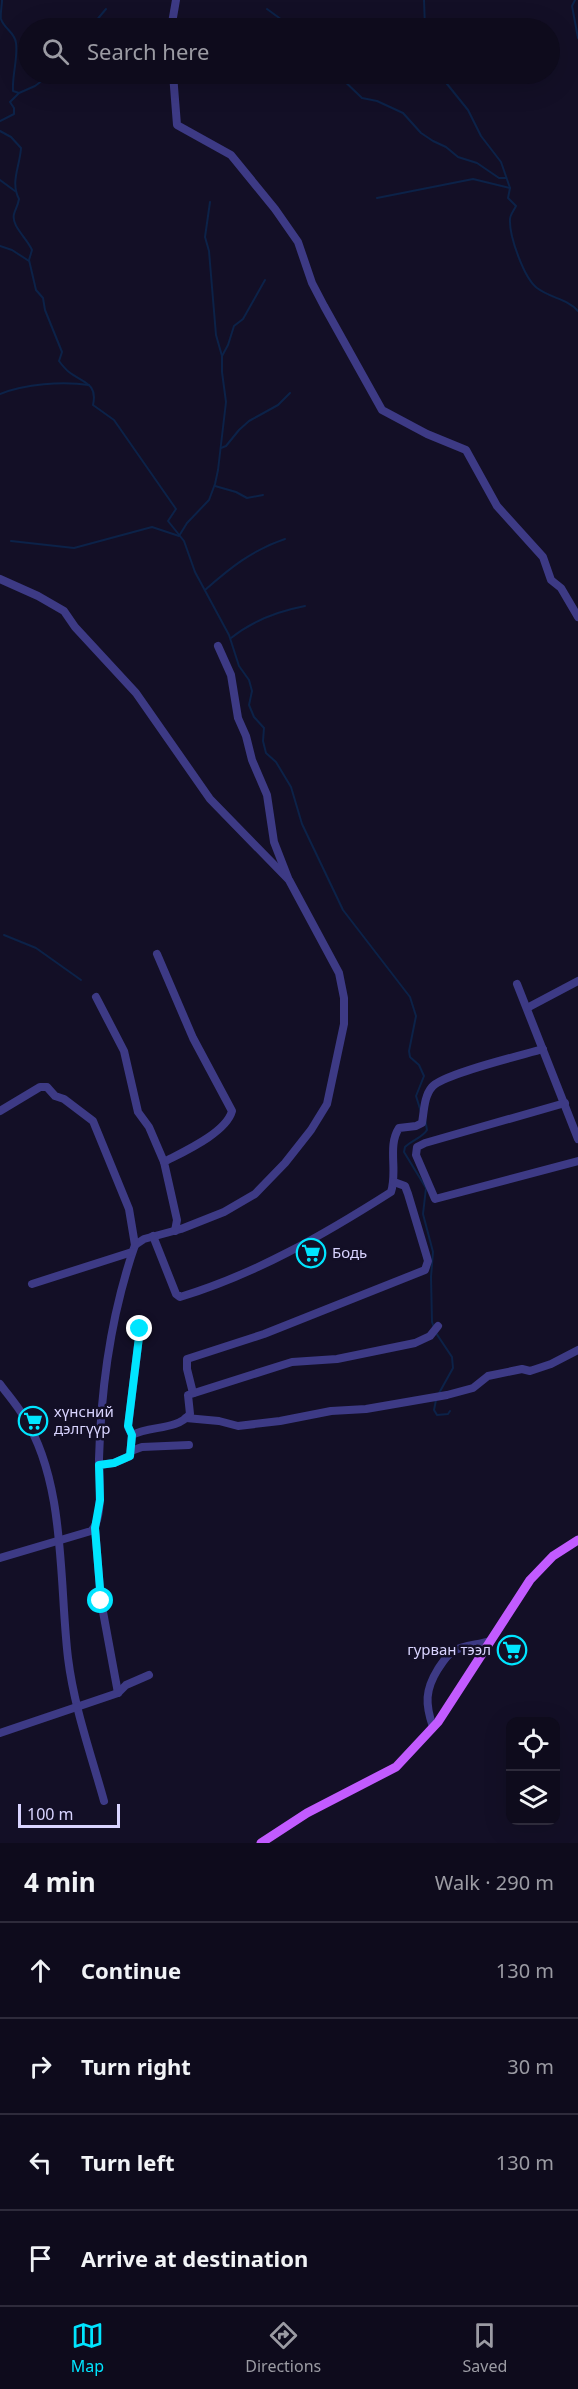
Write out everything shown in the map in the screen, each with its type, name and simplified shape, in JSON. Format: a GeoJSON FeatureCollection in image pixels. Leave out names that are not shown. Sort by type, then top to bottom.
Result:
{"type":"FeatureCollection","features":[{"type":"Feature","properties":{"kind":"main road"},"geometry":{"type":"LineString","coordinates":[[261,1843],[307,1813],[396,1767],[433,1727],[530,1580],[553,1556],[578,1540]]}},
{"type":"Feature","properties":{"kind":"street"},"geometry":{"type":"LineString","coordinates":[[173,18],[176,0]]}},
{"type":"Feature","properties":{"kind":"street"},"geometry":{"type":"LineString","coordinates":[[174,84],[177,125],[231,155],[275,209],[298,242],[312,283],[382,410],[427,434],[466,450],[497,506],[543,557],[551,580],[561,588],[578,617]]}},
{"type":"Feature","properties":{"kind":"street"},"geometry":{"type":"LineString","coordinates":[[0,579],[64,611],[75,627],[136,693],[210,800],[289,880]]}},
{"type":"Feature","properties":{"kind":"street"},"geometry":{"type":"LineString","coordinates":[[32,1284],[133,1249],[153,1236],[175,1231],[224,1212],[255,1194],[311,1130],[327,1104],[344,1024],[344,998],[339,973],[289,880],[274,842],[267,795],[238,718],[231,675],[218,646]]}},
{"type":"Feature","properties":{"kind":"street"},"geometry":{"type":"LineString","coordinates":[[157,954],[193,1038],[232,1111],[230,1117],[220,1128],[164,1162]]}},
{"type":"Feature","properties":{"kind":"street"},"geometry":{"type":"LineString","coordinates":[[527,1008],[578,981]]}},
{"type":"Feature","properties":{"kind":"street"},"geometry":{"type":"LineString","coordinates":[[518,984],[578,1139]]}},
{"type":"Feature","properties":{"kind":"street"},"geometry":{"type":"LineString","coordinates":[[96,997],[124,1051],[138,1112],[149,1127],[164,1162],[177,1220],[175,1231]]}},
{"type":"Feature","properties":{"kind":"street"},"geometry":{"type":"LineString","coordinates":[[153,1236],[176,1294],[180,1297],[219,1284],[300,1248],[391,1192],[394,1182],[393,1137],[399,1128],[422,1123],[428,1094],[433,1085],[449,1077],[543,1049]]}},
{"type":"Feature","properties":{"kind":"street"},"geometry":{"type":"LineString","coordinates":[[0,1111],[40,1087],[47,1087],[55,1096],[64,1099],[93,1120],[129,1209],[133,1249],[111,1328],[100,1424],[100,1500],[95,1528],[101,1601],[118,1693]]}},
{"type":"Feature","properties":{"kind":"street"},"geometry":{"type":"LineString","coordinates":[[565,1103],[425,1143],[417,1147],[416,1155],[435,1199],[578,1161]]}},
{"type":"Feature","properties":{"kind":"street"},"geometry":{"type":"LineString","coordinates":[[193,1393],[187,1359],[284,1327],[425,1270],[428,1261],[408,1194],[405,1186],[394,1182]]}},
{"type":"Feature","properties":{"kind":"street"},"geometry":{"type":"LineString","coordinates":[[132,1435],[141,1430],[181,1422],[190,1414],[188,1395],[193,1393],[292,1362],[337,1359],[415,1342],[430,1336],[438,1326]]}},
{"type":"Feature","properties":{"kind":"street"},"geometry":{"type":"LineString","coordinates":[[99,1465],[114,1463],[130,1456],[132,1435],[128,1426],[140,1329]]}},
{"type":"Feature","properties":{"kind":"street"},"geometry":{"type":"LineString","coordinates":[[186,1418],[219,1421],[238,1426],[331,1411],[366,1409],[447,1395],[473,1388],[488,1376],[522,1369],[530,1371],[551,1364],[578,1350]]}},
{"type":"Feature","properties":{"kind":"street"},"geometry":{"type":"LineString","coordinates":[[0,1384],[25,1417],[42,1457],[55,1498],[69,1660],[77,1708],[104,1801]]}},
{"type":"Feature","properties":{"kind":"street"},"geometry":{"type":"LineString","coordinates":[[131,1451],[142,1448],[189,1445]]}},
{"type":"Feature","properties":{"kind":"street"},"geometry":{"type":"LineString","coordinates":[[0,1557],[92,1531],[95,1528]]}},
{"type":"Feature","properties":{"kind":"street"},"geometry":{"type":"LineString","coordinates":[[433,1727],[426,1699],[430,1681],[451,1652],[490,1641]]}},
{"type":"Feature","properties":{"kind":"street"},"geometry":{"type":"LineString","coordinates":[[0,1733],[118,1693],[126,1685],[149,1675]]}},
{"type":"Feature","properties":{"kind":"waterway"},"geometry":{"type":"LineString","coordinates":[[0,121],[14,114],[14,108],[10,102],[19,93],[13,91],[16,43],[14,36],[1,19],[2,0]]}},
{"type":"Feature","properties":{"kind":"waterway"},"geometry":{"type":"LineString","coordinates":[[424,0],[425,18]]}},
{"type":"Feature","properties":{"kind":"waterway"},"geometry":{"type":"LineString","coordinates":[[575,0],[572,6],[578,38]]}},
{"type":"Feature","properties":{"kind":"waterway"},"geometry":{"type":"LineString","coordinates":[[98,18],[106,9]]}},
{"type":"Feature","properties":{"kind":"waterway"},"geometry":{"type":"LineString","coordinates":[[267,9],[279,18]]}},
{"type":"Feature","properties":{"kind":"waterway"},"geometry":{"type":"LineString","coordinates":[[19,93],[38,84]]}},
{"type":"Feature","properties":{"kind":"waterway"},"geometry":{"type":"LineString","coordinates":[[347,84],[362,98],[377,101],[403,113],[421,133],[446,147],[458,157],[477,163],[499,178],[506,178]]}},
{"type":"Feature","properties":{"kind":"waterway"},"geometry":{"type":"LineString","coordinates":[[447,84],[468,110],[481,136],[501,162],[510,188],[508,198],[516,206],[510,217],[512,236],[527,275],[537,288],[578,311]]}},
{"type":"Feature","properties":{"kind":"waterway"},"geometry":{"type":"LineString","coordinates":[[0,131],[11,137],[21,148],[15,180],[19,199],[14,218],[17,228],[32,250],[29,260],[36,290],[43,298],[45,310],[62,352],[59,361],[68,371],[88,384],[93,392],[93,405],[114,420],[176,509],[168,521],[184,541],[195,572],[229,635],[239,666],[249,680],[252,691],[249,705],[254,717],[264,728],[263,741],[266,753],[276,762],[291,787],[302,824],[343,910],[410,997],[416,1016],[409,1051],[410,1057],[419,1065],[424,1076],[416,1096],[421,1112]]}},
{"type":"Feature","properties":{"kind":"waterway"},"geometry":{"type":"LineString","coordinates":[[377,198],[473,179],[510,188]]}},
{"type":"Feature","properties":{"kind":"waterway"},"geometry":{"type":"LineString","coordinates":[[0,180],[15,191]]}},
{"type":"Feature","properties":{"kind":"waterway"},"geometry":{"type":"LineString","coordinates":[[210,202],[205,237],[209,251],[216,335],[222,356]]}},
{"type":"Feature","properties":{"kind":"waterway"},"geometry":{"type":"LineString","coordinates":[[0,246],[12,250],[29,261]]}},
{"type":"Feature","properties":{"kind":"waterway"},"geometry":{"type":"LineString","coordinates":[[11,541],[74,548],[152,527],[179,536],[187,523],[209,500],[215,484],[226,402],[222,356],[234,326],[243,319],[265,280]]}},
{"type":"Feature","properties":{"kind":"waterway"},"geometry":{"type":"LineString","coordinates":[[0,394],[44,384],[89,385]]}},
{"type":"Feature","properties":{"kind":"waterway"},"geometry":{"type":"LineString","coordinates":[[221,448],[226,446],[249,421],[278,405],[290,393]]}},
{"type":"Feature","properties":{"kind":"waterway"},"geometry":{"type":"LineString","coordinates":[[215,486],[247,498],[263,495]]}},
{"type":"Feature","properties":{"kind":"waterway"},"geometry":{"type":"LineString","coordinates":[[205,590],[242,560],[285,539]]}},
{"type":"Feature","properties":{"kind":"waterway"},"geometry":{"type":"LineString","coordinates":[[231,638],[266,618],[305,606]]}},
{"type":"Feature","properties":{"kind":"waterway"},"geometry":{"type":"LineString","coordinates":[[4,935],[36,948],[81,980]]}},
{"type":"Feature","properties":{"kind":"waterway"},"geometry":{"type":"LineString","coordinates":[[425,1119],[427,1130],[405,1147],[404,1152],[426,1188],[423,1214],[433,1252],[432,1322],[436,1333],[452,1357],[453,1368],[438,1395]]}},
{"type":"Feature","properties":{"kind":"waterway"},"geometry":{"type":"LineString","coordinates":[[436,1400],[434,1410],[437,1415],[448,1414],[450,1411]]}},
{"type":"Feature","properties":{"kind":"place","name":"Бодь"},"geometry":{"type":"Point","coordinates":[311,1253]}},
{"type":"Feature","properties":{"kind":"place","name":"хүнсний дэлгүүр"},"geometry":{"type":"Point","coordinates":[33,1421]}},
{"type":"Feature","properties":{"kind":"place","name":"гурван тээл"},"geometry":{"type":"Point","coordinates":[512,1650]}},
{"type":"Feature","properties":{"kind":"route"},"geometry":{"type":"LineString","coordinates":[[101,1601],[95,1528],[100,1500],[99,1465],[114,1463],[130,1456],[132,1435],[128,1426],[140,1329]]}}]}
